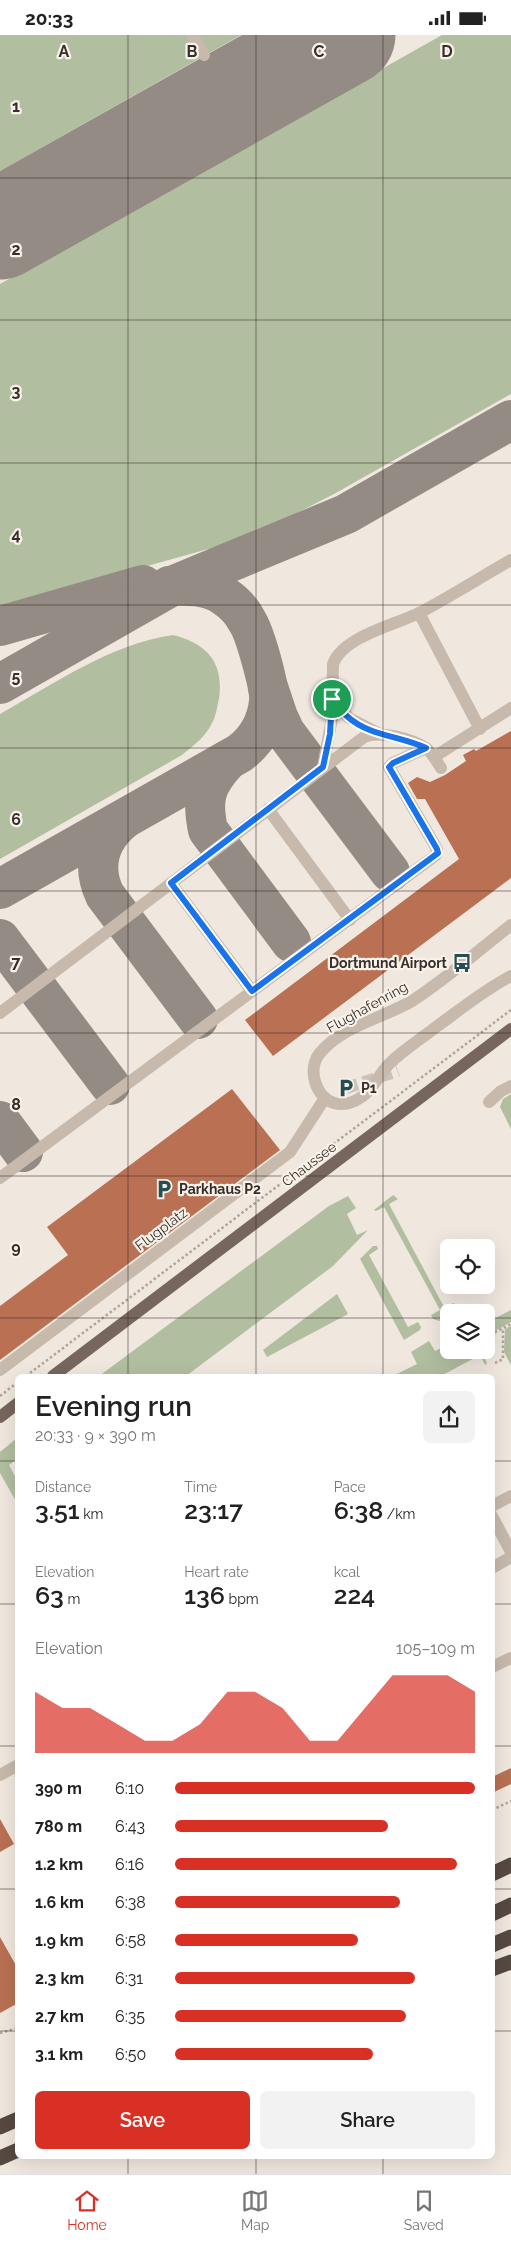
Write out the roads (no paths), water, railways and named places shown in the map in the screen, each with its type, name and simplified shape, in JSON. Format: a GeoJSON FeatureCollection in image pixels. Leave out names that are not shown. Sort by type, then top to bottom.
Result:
{"type":"FeatureCollection","features":[{"type":"Feature","properties":{"kind":"highway"},"geometry":{"type":"LineString","coordinates":[[495,1873],[511,1865]]}},
{"type":"Feature","properties":{"kind":"highway"},"geometry":{"type":"LineString","coordinates":[[495,1912],[511,1905]]}},
{"type":"Feature","properties":{"kind":"highway"},"geometry":{"type":"LineString","coordinates":[[495,1944],[511,1937]]}},
{"type":"Feature","properties":{"kind":"highway"},"geometry":{"type":"LineString","coordinates":[[495,1968],[511,1962]]}},
{"type":"Feature","properties":{"kind":"highway"},"geometry":{"type":"LineString","coordinates":[[0,2127],[15,2120]]}},
{"type":"Feature","properties":{"kind":"highway"},"geometry":{"type":"LineString","coordinates":[[0,2158],[15,2151]]}},
{"type":"Feature","properties":{"kind":"main road","name":"Chaussee"},"geometry":{"type":"LineString","coordinates":[[56,1374],[511,1029]]}},
{"type":"Feature","properties":{"kind":"main road"},"geometry":{"type":"LineString","coordinates":[[0,1417],[15,1405]]}},
{"type":"Feature","properties":{"kind":"street"},"geometry":{"type":"LineString","coordinates":[[192,35],[204,55]]}},
{"type":"Feature","properties":{"kind":"street"},"geometry":{"type":"LineString","coordinates":[[323,767],[330,734],[333,664],[340,652],[367,635],[419,613],[511,560]]}},
{"type":"Feature","properties":{"kind":"street"},"geometry":{"type":"LineString","coordinates":[[419,613],[480,729]]}},
{"type":"Feature","properties":{"kind":"street"},"geometry":{"type":"LineString","coordinates":[[332,699],[349,718],[378,733],[416,743],[430,753],[441,768]]}},
{"type":"Feature","properties":{"kind":"street"},"geometry":{"type":"LineString","coordinates":[[0,1178],[438,853],[389,767],[393,763],[430,753],[480,729],[511,708]]}},
{"type":"Feature","properties":{"kind":"street"},"geometry":{"type":"LineString","coordinates":[[0,1013],[323,767],[364,737],[378,733]]}},
{"type":"Feature","properties":{"kind":"street"},"geometry":{"type":"LineString","coordinates":[[268,809],[350,920]]}},
{"type":"Feature","properties":{"kind":"street"},"geometry":{"type":"LineString","coordinates":[[171,883],[252,991]]}},
{"type":"Feature","properties":{"kind":"street","name":"Flughafenring"},"geometry":{"type":"LineString","coordinates":[[325,1098],[317,1088],[314,1066],[319,1054],[327,1046],[360,1026],[414,999],[511,925]]}},
{"type":"Feature","properties":{"kind":"street"},"geometry":{"type":"LineString","coordinates":[[325,1098],[337,1104],[344,1104],[362,1097],[389,1064],[402,1053],[488,988],[511,976]]}},
{"type":"Feature","properties":{"kind":"street"},"geometry":{"type":"LineString","coordinates":[[489,1102],[500,1091],[511,1086]]}},
{"type":"Feature","properties":{"kind":"street","name":"Flugplatz"},"geometry":{"type":"LineString","coordinates":[[0,1370],[290,1152],[325,1098]]}},
{"type":"Feature","properties":{"kind":"street"},"geometry":{"type":"LineString","coordinates":[[495,1504],[511,1496]]}},
{"type":"Feature","properties":{"kind":"street"},"geometry":{"type":"LineString","coordinates":[[495,1522],[511,1552]]}},
{"type":"Feature","properties":{"kind":"street"},"geometry":{"type":"LineString","coordinates":[[495,1566],[511,1557]]}},
{"type":"Feature","properties":{"kind":"street"},"geometry":{"type":"LineString","coordinates":[[495,1666],[511,1658]]}},
{"type":"Feature","properties":{"kind":"street"},"geometry":{"type":"LineString","coordinates":[[0,1775],[15,1767]]}},
{"type":"Feature","properties":{"kind":"tunnel"},"geometry":{"type":"LineString","coordinates":[[346,1088],[398,1071]]}},
{"type":"Feature","properties":{"kind":"place","name":"Dortmund Airport"},"geometry":{"type":"Point","coordinates":[462,963]}},
{"type":"Feature","properties":{"kind":"place","name":"P1"},"geometry":{"type":"Point","coordinates":[346,1088]}},
{"type":"Feature","properties":{"kind":"place","name":"Parkhaus P2"},"geometry":{"type":"Point","coordinates":[164,1189]}}]}
